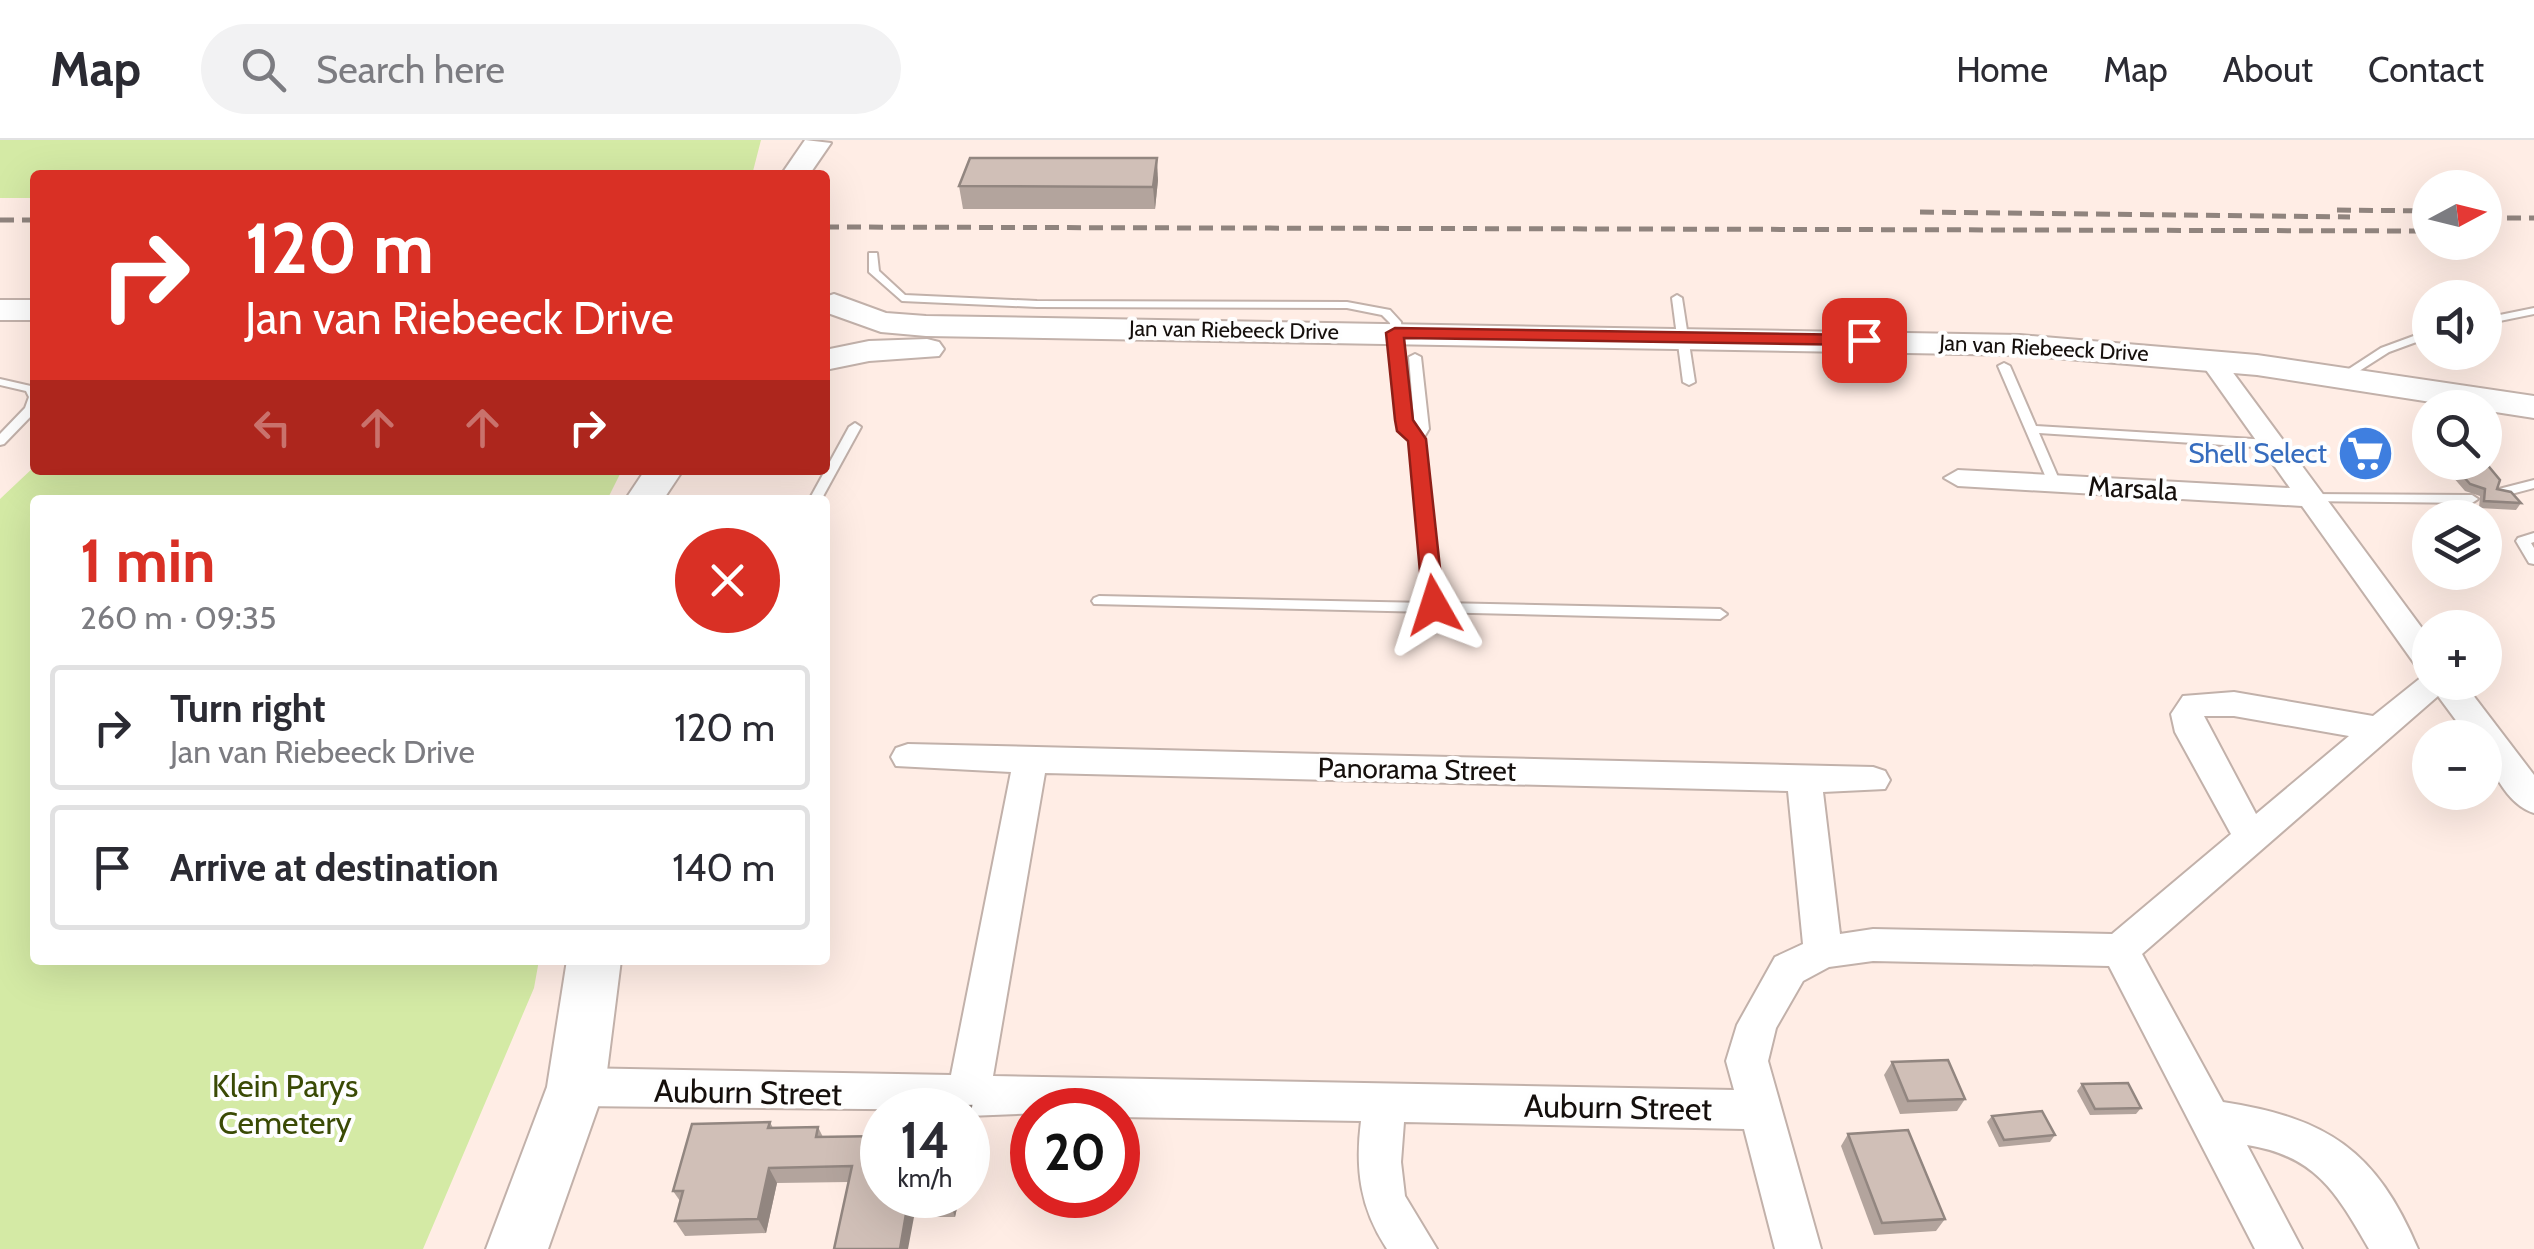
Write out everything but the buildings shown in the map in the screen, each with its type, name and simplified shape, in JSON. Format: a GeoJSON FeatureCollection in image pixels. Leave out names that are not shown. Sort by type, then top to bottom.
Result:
{"type":"FeatureCollection","features":[{"type":"Feature","properties":{"kind":"main road"},"geometry":{"type":"LineString","coordinates":[[798,170],[818,142]]}},
{"type":"Feature","properties":{"kind":"main road"},"geometry":{"type":"LineString","coordinates":[[813,170],[818,142]]}},
{"type":"Feature","properties":{"kind":"main road","name":"Jan van Riebeeck Drive"},"geometry":{"type":"LineString","coordinates":[[830,301],[858,316],[904,325],[1687,360],[2341,378],[2534,406]]}},
{"type":"Feature","properties":{"kind":"main road"},"geometry":{"type":"LineString","coordinates":[[830,302],[839,318],[837,333],[830,343]]}},
{"type":"Feature","properties":{"kind":"main road"},"geometry":{"type":"LineString","coordinates":[[0,310],[30,310]]}},
{"type":"Feature","properties":{"kind":"main road"},"geometry":{"type":"LineString","coordinates":[[0,334],[30,334]]}},
{"type":"Feature","properties":{"kind":"main road","name":"Jan van Riebeeck Drive"},"geometry":{"type":"LineString","coordinates":[[1687,360],[2020,345],[2220,372],[2412,409]]}},
{"type":"Feature","properties":{"kind":"main road","name":"Jan van Riebeeck Drive"},"geometry":{"type":"LineString","coordinates":[[830,359],[869,350],[915,348],[1403,349]]}},
{"type":"Feature","properties":{"kind":"main road"},"geometry":{"type":"LineString","coordinates":[[2502,422],[2534,427]]}},
{"type":"Feature","properties":{"kind":"main road"},"geometry":{"type":"LineString","coordinates":[[518,1249],[576,1087],[593,965]]}},
{"type":"Feature","properties":{"kind":"street"},"geometry":{"type":"LineString","coordinates":[[2220,372],[2412,638]]}},
{"type":"Feature","properties":{"kind":"street","name":"Marsala"},"geometry":{"type":"LineString","coordinates":[[1958,478],[2309,498]]}},
{"type":"Feature","properties":{"kind":"street"},"geometry":{"type":"LineString","coordinates":[[2279,1249],[2120,950],[2413,700]]}},
{"type":"Feature","properties":{"kind":"street"},"geometry":{"type":"LineString","coordinates":[[2459,700],[2534,800]]}},
{"type":"Feature","properties":{"kind":"street"},"geometry":{"type":"LineString","coordinates":[[2251,838],[2192,732],[2187,714],[2195,704],[2234,704],[2379,729]]}},
{"type":"Feature","properties":{"kind":"street","name":"Panorama Street"},"geometry":{"type":"LineString","coordinates":[[908,757],[1873,780]]}},
{"type":"Feature","properties":{"kind":"street"},"geometry":{"type":"LineString","coordinates":[[970,1088],[1030,761]]}},
{"type":"Feature","properties":{"kind":"street"},"geometry":{"type":"LineString","coordinates":[[1804,778],[1823,952]]}},
{"type":"Feature","properties":{"kind":"street","name":"Auburn Street"},"geometry":{"type":"LineString","coordinates":[[990,1097],[1760,1110],[1747,1062],[1756,1024],[1788,969],[1823,952],[1872,945],[2120,950]]}},
{"type":"Feature","properties":{"kind":"street","name":"Auburn Street"},"geometry":{"type":"LineString","coordinates":[[576,1087],[860,1094]]}},
{"type":"Feature","properties":{"kind":"street"},"geometry":{"type":"LineString","coordinates":[[1385,1101],[1376,1177],[1392,1222],[1414,1249]]}},
{"type":"Feature","properties":{"kind":"street"},"geometry":{"type":"LineString","coordinates":[[1760,1110],[1798,1249]]}},
{"type":"Feature","properties":{"kind":"street"},"geometry":{"type":"LineString","coordinates":[[2211,1120],[2299,1137],[2324,1154],[2346,1172],[2395,1249]]}},
{"type":"Feature","properties":{"kind":"lane"},"geometry":{"type":"LineString","coordinates":[[873,255],[874,272],[902,298],[1037,304],[1348,305],[1386,312],[1395,322],[1403,349],[1404,420],[1406,431],[1417,439],[1434,605]]}},
{"type":"Feature","properties":{"kind":"lane"},"geometry":{"type":"LineString","coordinates":[[1677,298],[1687,360]]}},
{"type":"Feature","properties":{"kind":"lane"},"geometry":{"type":"LineString","coordinates":[[2502,319],[2534,312]]}},
{"type":"Feature","properties":{"kind":"lane"},"geometry":{"type":"LineString","coordinates":[[2341,378],[2385,350],[2412,340]]}},
{"type":"Feature","properties":{"kind":"lane"},"geometry":{"type":"LineString","coordinates":[[2004,366],[2055,484]]}},
{"type":"Feature","properties":{"kind":"lane"},"geometry":{"type":"LineString","coordinates":[[0,382],[30,388]]}},
{"type":"Feature","properties":{"kind":"lane"},"geometry":{"type":"LineString","coordinates":[[0,440],[30,412]]}},
{"type":"Feature","properties":{"kind":"lane"},"geometry":{"type":"LineString","coordinates":[[830,472],[855,426]]}},
{"type":"Feature","properties":{"kind":"lane"},"geometry":{"type":"LineString","coordinates":[[2032,429],[2270,444]]}},
{"type":"Feature","properties":{"kind":"lane"},"geometry":{"type":"LineString","coordinates":[[2500,492],[2534,484]]}},
{"type":"Feature","properties":{"kind":"lane"},"geometry":{"type":"LineString","coordinates":[[2309,498],[2472,498]]}},
{"type":"Feature","properties":{"kind":"lane"},"geometry":{"type":"LineString","coordinates":[[2534,537],[2524,541],[2534,560]]}},
{"type":"Feature","properties":{"kind":"lane"},"geometry":{"type":"LineString","coordinates":[[1099,600],[1720,614]]}},
{"type":"Feature","properties":{"kind":"green space"},"geometry":{"type":"Polygon","coordinates":[[[0,140],[761,140],[753,170],[30,170],[30,198],[0,198],[0,140]]]}},
{"type":"Feature","properties":{"kind":"green space","name":"Klein Parys Cemetery"},"geometry":{"type":"Polygon","coordinates":[[[30,471],[30,475],[620,475],[610,495],[30,495],[30,965],[538,965],[534,988],[423,1249],[0,1249],[0,499],[30,471]]]}},
{"type":"Feature","properties":{"kind":"railway"},"geometry":{"type":"LineString","coordinates":[[2337,210],[2412,211]]}},
{"type":"Feature","properties":{"kind":"railway"},"geometry":{"type":"LineString","coordinates":[[1920,212],[2350,217]]}},
{"type":"Feature","properties":{"kind":"railway"},"geometry":{"type":"LineString","coordinates":[[2502,218],[2534,218]]}},
{"type":"Feature","properties":{"kind":"railway"},"geometry":{"type":"LineString","coordinates":[[0,220],[30,220]]}},
{"type":"Feature","properties":{"kind":"railway"},"geometry":{"type":"LineString","coordinates":[[830,227],[2412,231]]}},
{"type":"Feature","properties":{"kind":"place","name":"Shell Select"},"geometry":{"type":"Point","coordinates":[2366,453]}},
{"type":"Feature","properties":{"kind":"route"},"geometry":{"type":"LineString","coordinates":[[1434,605],[1417,439],[1406,431],[1395,333],[1864,340]]}}]}
